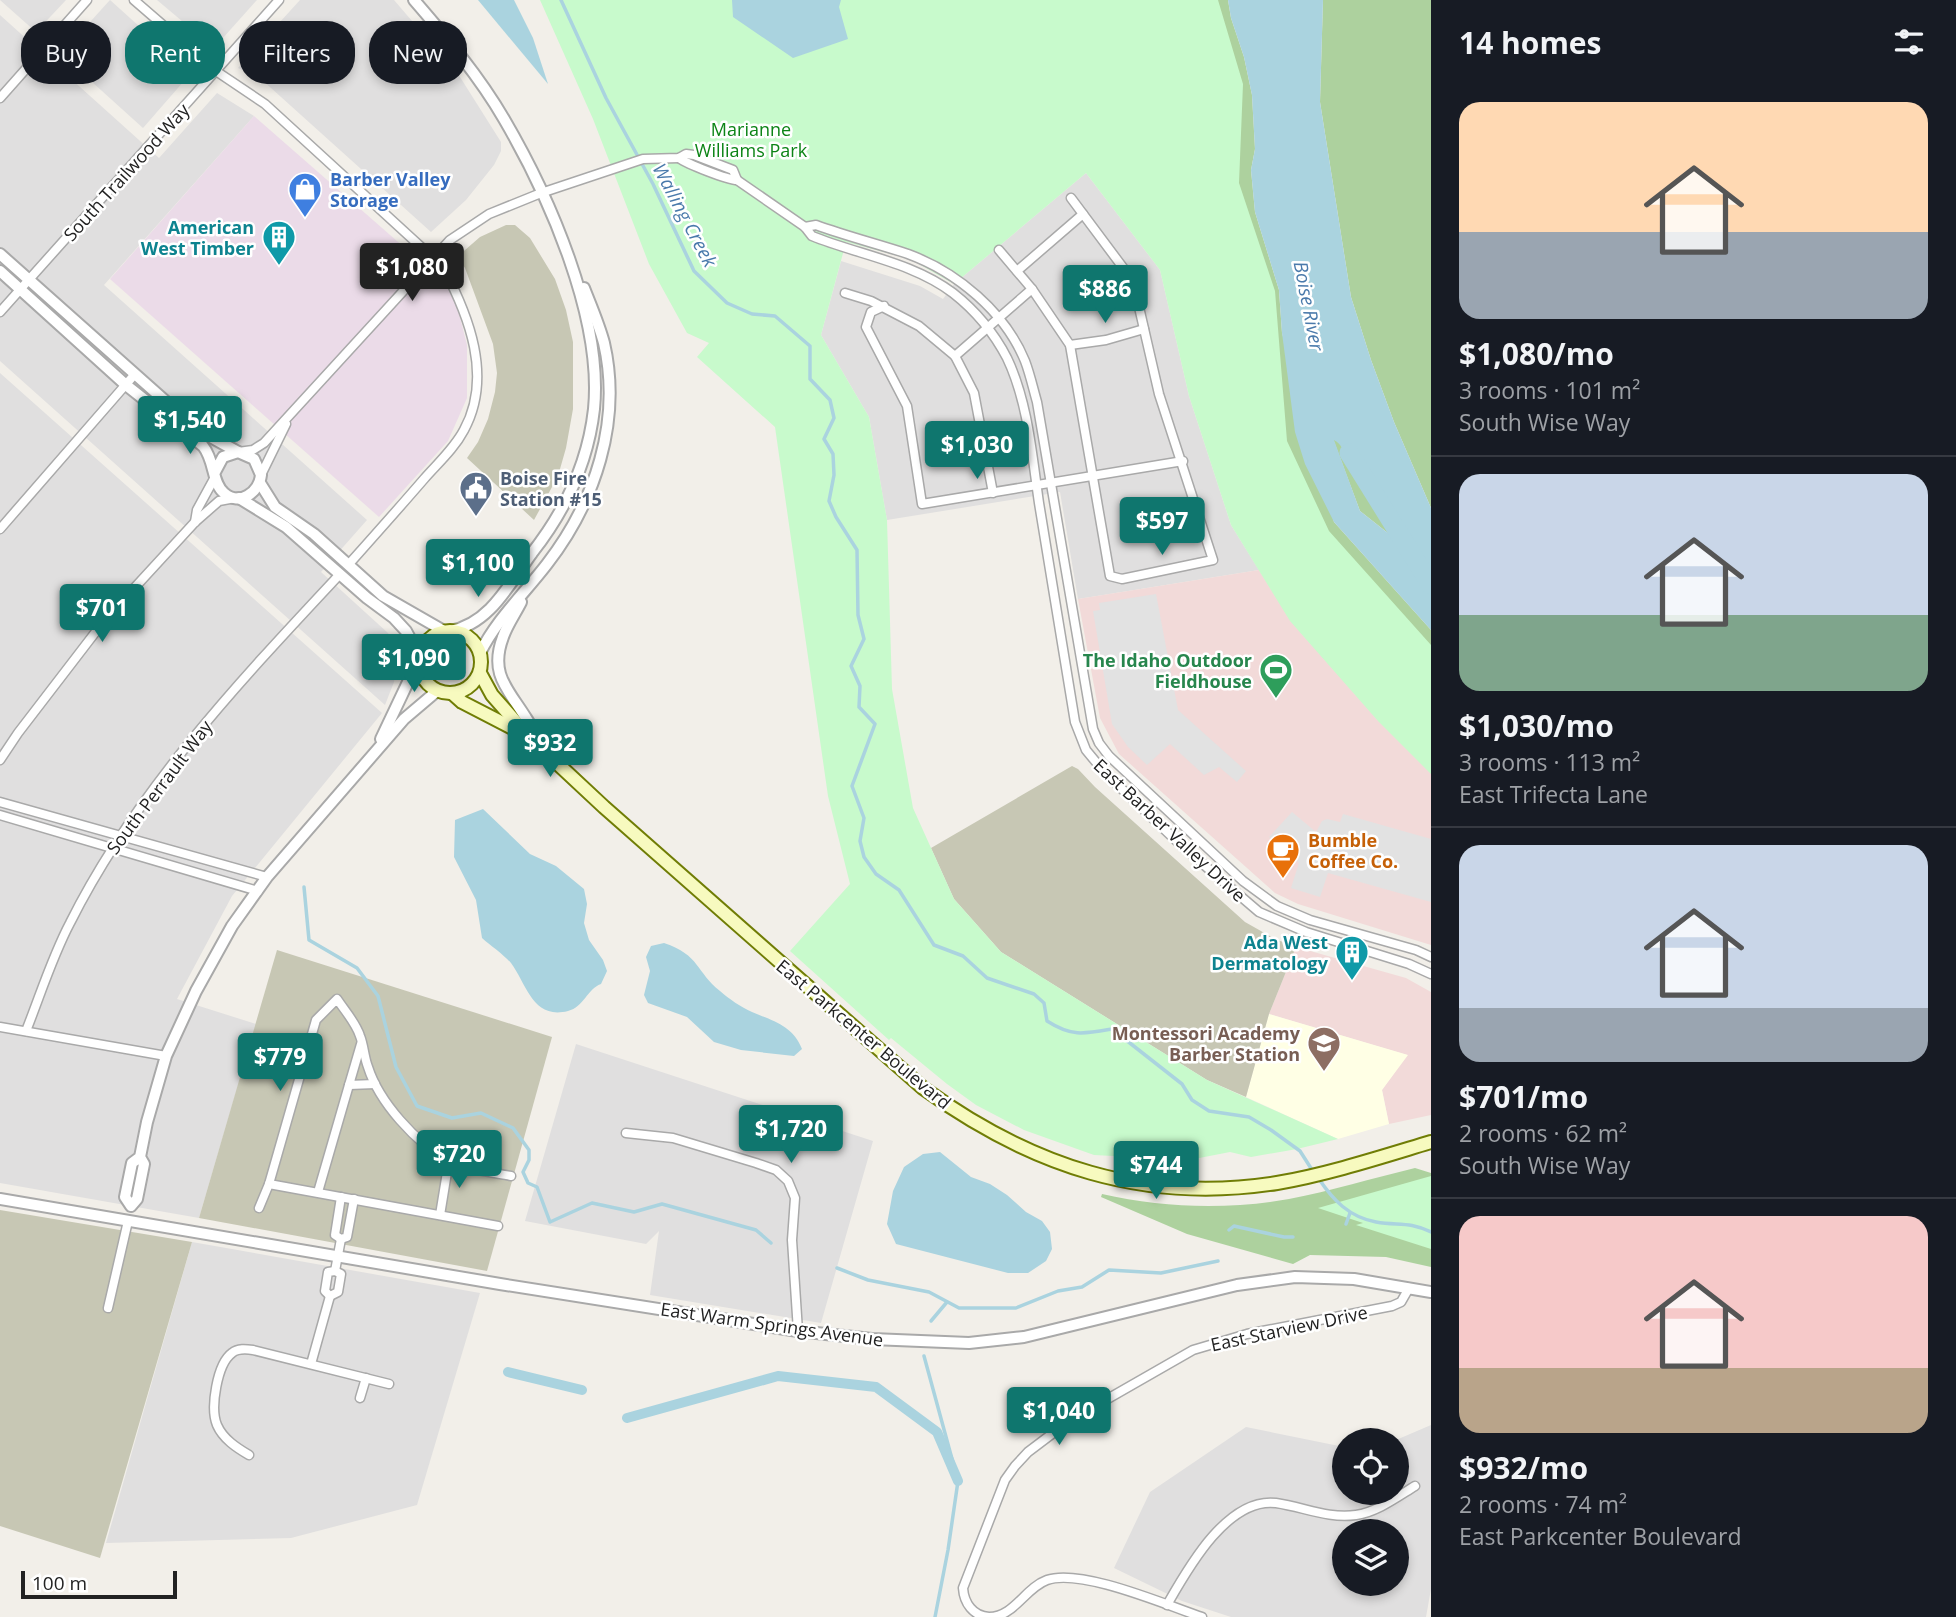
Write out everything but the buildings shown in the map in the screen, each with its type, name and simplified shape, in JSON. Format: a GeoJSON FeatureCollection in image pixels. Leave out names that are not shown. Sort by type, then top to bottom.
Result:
{"type":"FeatureCollection","features":[{"type":"Feature","properties":{"kind":"main road"},"geometry":{"type":"LineString","coordinates":[[447,631],[469,637],[480,653],[480,673],[469,687],[452,694],[438,691],[424,680],[419,660],[428,640],[447,631]]}},
{"type":"Feature","properties":{"kind":"main road","name":"East Parkcenter Boulevard"},"geometry":{"type":"LineString","coordinates":[[480,673],[492,695],[529,737],[604,807],[923,1088],[981,1127],[1061,1165],[1138,1182],[1188,1188],[1281,1182],[1431,1142]]}},
{"type":"Feature","properties":{"kind":"main road","name":"East Parkcenter Boulevard"},"geometry":{"type":"LineString","coordinates":[[452,694],[462,702],[529,737]]}},
{"type":"Feature","properties":{"kind":"street"},"geometry":{"type":"LineString","coordinates":[[0,98],[87,0]]}},
{"type":"Feature","properties":{"kind":"street"},"geometry":{"type":"LineString","coordinates":[[134,0],[158,21]]}},
{"type":"Feature","properties":{"kind":"street","name":"South Trailwood Way"},"geometry":{"type":"LineString","coordinates":[[225,61],[279,0]]}},
{"type":"Feature","properties":{"kind":"street"},"geometry":{"type":"LineString","coordinates":[[0,254],[198,429],[254,459],[260,479],[275,507],[314,534],[383,596],[447,631],[475,623],[489,610],[545,538],[581,468],[594,406],[593,363],[578,288],[541,192],[503,118],[454,47],[414,0]]}},
{"type":"Feature","properties":{"kind":"street"},"geometry":{"type":"LineString","coordinates":[[225,77],[265,104],[443,267],[453,286],[476,351],[478,378],[474,405],[463,431],[452,448],[349,564]]}},
{"type":"Feature","properties":{"kind":"street","name":"South Trailwood Way"},"geometry":{"type":"LineString","coordinates":[[0,312],[204,84]]}},
{"type":"Feature","properties":{"kind":"street","name":"East Barber Valley Drive"},"geometry":{"type":"LineString","coordinates":[[288,419],[450,240],[489,214],[541,192],[643,159],[679,158],[686,164],[706,169],[726,180],[737,180],[805,227],[811,236],[905,266],[929,277],[971,308],[1006,357],[1016,381],[1024,413],[1075,722],[1086,750],[1096,763],[1183,847],[1259,912],[1306,932],[1409,964],[1431,974]]}},
{"type":"Feature","properties":{"kind":"street"},"geometry":{"type":"LineString","coordinates":[[999,250],[1031,289],[1070,345],[1110,576],[1122,579],[1213,561],[1183,461],[1159,394],[1133,281],[1071,198]]}},
{"type":"Feature","properties":{"kind":"street"},"geometry":{"type":"LineString","coordinates":[[1017,271],[1083,214]]}},
{"type":"Feature","properties":{"kind":"street","name":"East Barber Valley Drive"},"geometry":{"type":"LineString","coordinates":[[805,227],[816,225],[929,263],[963,284],[998,318],[1012,337],[1025,361],[1037,402],[1087,703],[1093,729],[1109,756],[1243,881],[1277,906],[1310,920],[1416,950],[1431,957]]}},
{"type":"Feature","properties":{"kind":"street"},"geometry":{"type":"LineString","coordinates":[[480,653],[496,624],[533,582],[571,530],[598,470],[610,390],[604,344],[582,284],[568,257]]}},
{"type":"Feature","properties":{"kind":"street"},"geometry":{"type":"LineString","coordinates":[[0,271],[126,385],[203,446],[210,456],[222,492],[286,527],[406,631],[419,660],[376,751]]}},
{"type":"Feature","properties":{"kind":"street"},"geometry":{"type":"LineString","coordinates":[[955,356],[1031,289]]}},
{"type":"Feature","properties":{"kind":"street"},"geometry":{"type":"LineString","coordinates":[[845,293],[884,306],[919,326],[955,356],[974,393],[993,493]]}},
{"type":"Feature","properties":{"kind":"street"},"geometry":{"type":"LineString","coordinates":[[884,306],[871,312],[866,327],[907,406],[922,504],[1183,461]]}},
{"type":"Feature","properties":{"kind":"street"},"geometry":{"type":"LineString","coordinates":[[1070,345],[1107,340],[1144,329]]}},
{"type":"Feature","properties":{"kind":"street"},"geometry":{"type":"LineString","coordinates":[[0,529],[135,374]]}},
{"type":"Feature","properties":{"kind":"street"},"geometry":{"type":"LineString","coordinates":[[195,522],[197,510],[223,457],[253,450],[288,419]]}},
{"type":"Feature","properties":{"kind":"street"},"geometry":{"type":"LineString","coordinates":[[0,760],[90,636],[195,522],[219,501],[253,493],[288,419]]}},
{"type":"Feature","properties":{"kind":"street","name":"South Perrault Way"},"geometry":{"type":"LineString","coordinates":[[26,1031],[68,926],[121,835],[208,720],[340,575]]}},
{"type":"Feature","properties":{"kind":"street"},"geometry":{"type":"LineString","coordinates":[[533,582],[503,635],[498,662],[505,689],[527,718],[545,752]]}},
{"type":"Feature","properties":{"kind":"street"},"geometry":{"type":"LineString","coordinates":[[108,1308],[131,1206],[125,1197],[132,1163],[140,1157],[166,1056],[196,991],[232,926],[267,877],[411,711],[426,703],[438,691]]}},
{"type":"Feature","properties":{"kind":"street"},"geometry":{"type":"LineString","coordinates":[[0,802],[267,877]]}},
{"type":"Feature","properties":{"kind":"street"},"geometry":{"type":"LineString","coordinates":[[0,815],[258,891]]}},
{"type":"Feature","properties":{"kind":"street"},"geometry":{"type":"LineString","coordinates":[[259,1208],[269,1184],[316,1020],[337,999],[359,1032],[367,1066],[375,1084],[402,1123],[426,1146],[449,1160],[475,1170],[511,1176]]}},
{"type":"Feature","properties":{"kind":"street"},"geometry":{"type":"LineString","coordinates":[[0,1027],[166,1056]]}},
{"type":"Feature","properties":{"kind":"street"},"geometry":{"type":"LineString","coordinates":[[318,1192],[362,1041]]}},
{"type":"Feature","properties":{"kind":"street"},"geometry":{"type":"LineString","coordinates":[[349,1085],[375,1084]]}},
{"type":"Feature","properties":{"kind":"street"},"geometry":{"type":"LineString","coordinates":[[626,1133],[673,1138],[776,1170],[788,1181],[796,1198],[792,1240],[798,1331]]}},
{"type":"Feature","properties":{"kind":"street"},"geometry":{"type":"LineString","coordinates":[[440,1215],[449,1160]]}},
{"type":"Feature","properties":{"kind":"street"},"geometry":{"type":"LineString","coordinates":[[269,1184],[499,1226]]}},
{"type":"Feature","properties":{"kind":"street"},"geometry":{"type":"LineString","coordinates":[[341,1197],[335,1235],[341,1239]]}},
{"type":"Feature","properties":{"kind":"street","name":"East Warm Springs Avenue"},"geometry":{"type":"LineString","coordinates":[[0,1199],[798,1331],[872,1339],[969,1343],[1024,1337],[1200,1293],[1267,1280],[1318,1277],[1354,1279],[1431,1292]]}},
{"type":"Feature","properties":{"kind":"street"},"geometry":{"type":"LineString","coordinates":[[341,1239],[347,1237],[354,1199]]}},
{"type":"Feature","properties":{"kind":"street"},"geometry":{"type":"LineString","coordinates":[[311,1364],[330,1296],[325,1291],[328,1272],[335,1271],[341,1239]]}},
{"type":"Feature","properties":{"kind":"street","name":"East Starview Drive"},"geometry":{"type":"LineString","coordinates":[[1202,1617],[1099,1583],[1058,1577],[1034,1587],[999,1616],[987,1617],[972,1610],[963,1595],[964,1581],[1000,1490],[1015,1466],[1028,1452],[1069,1421],[1193,1350],[1247,1334],[1392,1306],[1401,1302],[1409,1288]]}},
{"type":"Feature","properties":{"kind":"street"},"geometry":{"type":"LineString","coordinates":[[249,1455],[232,1445],[217,1427],[213,1405],[224,1362],[233,1352],[244,1348],[389,1384]]}},
{"type":"Feature","properties":{"kind":"street"},"geometry":{"type":"LineString","coordinates":[[360,1398],[366,1378]]}},
{"type":"Feature","properties":{"kind":"street"},"geometry":{"type":"LineString","coordinates":[[1167,1605],[1206,1542],[1240,1514],[1258,1505],[1273,1502],[1316,1513],[1358,1515],[1380,1507],[1415,1486]]}},
{"type":"Feature","properties":{"kind":"shaded area"},"geometry":{"type":"Polygon","coordinates":[[[0,0],[66,0],[46,21],[24,21],[0,0]]]}},
{"type":"Feature","properties":{"kind":"shaded area"},"geometry":{"type":"Polygon","coordinates":[[[110,0],[133,21],[125,21],[125,84],[181,84],[143,128],[94,84],[111,84],[111,21],[91,21],[110,0]]]}},
{"type":"Feature","properties":{"kind":"shaded area"},"geometry":{"type":"Polygon","coordinates":[[[157,0],[257,0],[225,36],[225,21],[182,21],[157,0]]]}},
{"type":"Feature","properties":{"kind":"shaded area"},"geometry":{"type":"Polygon","coordinates":[[[300,0],[394,0],[412,21],[369,21],[369,84],[464,84],[501,142],[501,151],[494,165],[466,200],[431,232],[267,84],[355,84],[355,21],[281,21],[300,0]]]}},
{"type":"Feature","properties":{"kind":"shaded area"},"geometry":{"type":"Polygon","coordinates":[[[0,15],[21,34],[21,84],[77,84],[159,158],[217,93],[254,116],[104,285],[367,520],[321,572],[388,633],[400,652],[394,682],[385,705],[0,361],[0,15]]]}},
{"type":"Feature","properties":{"kind":"shaded area"},"geometry":{"type":"Polygon","coordinates":[[[254,116],[453,290],[467,345],[467,398],[448,441],[379,517],[110,279],[254,116]]]}},
{"type":"Feature","properties":{"kind":"shaded area"},"geometry":{"type":"Polygon","coordinates":[[[1086,173],[1160,270],[1189,396],[1231,525],[1259,570],[1078,599],[1060,492],[887,520],[869,417],[821,335],[841,261],[920,286],[943,299],[954,284],[1086,173]]]}},
{"type":"Feature","properties":{"kind":"shaded area"},"geometry":{"type":"Polygon","coordinates":[[[506,225],[515,225],[530,238],[555,279],[573,342],[573,409],[566,448],[558,476],[534,520],[467,458],[488,419],[497,373],[493,344],[465,268],[457,257],[480,237],[506,225]]]}},
{"type":"Feature","properties":{"kind":"shaded area"},"geometry":{"type":"Polygon","coordinates":[[[0,373],[382,713],[232,896],[177,999],[256,1024],[199,1218],[0,1183],[0,373]]]}},
{"type":"Feature","properties":{"kind":"shaded area"},"geometry":{"type":"Polygon","coordinates":[[[1259,570],[1291,621],[1431,773],[1431,945],[1298,904],[1275,893],[1119,754],[1100,718],[1078,599],[1259,570]]]}},
{"type":"Feature","properties":{"kind":"shaded area"},"geometry":{"type":"Polygon","coordinates":[[[1156,594],[1178,710],[1246,771],[1237,782],[1219,767],[1204,775],[1170,744],[1147,765],[1128,747],[1112,724],[1093,611],[1100,610],[1099,603],[1156,594]]]}},
{"type":"Feature","properties":{"kind":"shaded area"},"geometry":{"type":"Polygon","coordinates":[[[1072,766],[1245,922],[1296,947],[1269,1014],[1246,1097],[1207,1080],[1001,952],[954,899],[931,848],[1072,766]]]}},
{"type":"Feature","properties":{"kind":"shaded area"},"geometry":{"type":"Polygon","coordinates":[[[1292,812],[1316,832],[1322,821],[1327,819],[1340,822],[1343,814],[1431,839],[1431,902],[1328,873],[1320,897],[1291,888],[1299,863],[1269,837],[1292,812]]]}},
{"type":"Feature","properties":{"kind":"shaded area"},"geometry":{"type":"Polygon","coordinates":[[[1296,947],[1406,978],[1431,992],[1431,1115],[1389,1124],[1382,1090],[1407,1055],[1269,1014],[1296,947]]]}},
{"type":"Feature","properties":{"kind":"shaded area"},"geometry":{"type":"Polygon","coordinates":[[[277,950],[552,1037],[487,1271],[199,1218],[277,950]]]}},
{"type":"Feature","properties":{"kind":"shaded area","name":"Montessori Academy Barber Station"},"geometry":{"type":"Polygon","coordinates":[[[1269,1014],[1408,1055],[1382,1090],[1389,1124],[1338,1139],[1246,1097],[1269,1014]]]}},
{"type":"Feature","properties":{"kind":"shaded area"},"geometry":{"type":"Polygon","coordinates":[[[576,1044],[873,1141],[821,1323],[650,1295],[659,1231],[646,1244],[525,1221],[576,1044]]]}},
{"type":"Feature","properties":{"kind":"shaded area"},"geometry":{"type":"Polygon","coordinates":[[[0,1210],[192,1242],[100,1558],[0,1526],[0,1210]]]}},
{"type":"Feature","properties":{"kind":"shaded area"},"geometry":{"type":"Polygon","coordinates":[[[192,1242],[480,1293],[417,1505],[291,1538],[106,1543],[192,1242]]]}},
{"type":"Feature","properties":{"kind":"shaded area"},"geometry":{"type":"Polygon","coordinates":[[[1431,1425],[1431,1589],[1426,1617],[1231,1617],[1182,1601],[1114,1568],[1150,1492],[1246,1427],[1332,1445],[1332,1505],[1409,1505],[1409,1434],[1431,1425]]]}},
{"type":"Feature","properties":{"kind":"green space","name":"Marianne Williams Park"},"geometry":{"type":"Polygon","coordinates":[[[540,0],[1218,0],[1243,84],[1239,183],[1275,291],[1287,441],[1329,531],[1431,645],[1431,774],[1378,721],[1290,621],[1231,525],[1189,396],[1160,270],[1086,173],[954,284],[910,259],[846,242],[821,335],[869,417],[887,520],[892,689],[913,808],[954,899],[1001,952],[1207,1080],[1338,1139],[1251,1157],[1230,1152],[1189,1160],[1094,1155],[1024,1130],[976,1105],[891,1038],[889,1040],[790,951],[850,884],[828,796],[775,427],[697,357],[709,343],[687,333],[649,264],[593,119],[540,0]]]}},
{"type":"Feature","properties":{"kind":"green space"},"geometry":{"type":"Polygon","coordinates":[[[1178,0],[1228,0],[1252,95],[1255,149],[1251,170],[1255,212],[1279,290],[1282,333],[1334,522],[1431,630],[1431,670],[1305,531],[1178,0]]]}},
{"type":"Feature","properties":{"kind":"green space"},"geometry":{"type":"Polygon","coordinates":[[[1323,0],[1431,0],[1431,508],[1394,422],[1351,297],[1320,102],[1323,0]]]}},
{"type":"Feature","properties":{"kind":"green space"},"geometry":{"type":"Polygon","coordinates":[[[1333,439],[1339,442],[1351,462],[1397,519],[1408,544],[1403,545],[1360,511],[1333,439]]]}},
{"type":"Feature","properties":{"kind":"green space"},"geometry":{"type":"Polygon","coordinates":[[[1415,1168],[1431,1173],[1431,1267],[1386,1257],[1310,1255],[1293,1264],[1187,1234],[1101,1197],[1102,1194],[1195,1206],[1266,1203],[1305,1196],[1415,1168]]]}},
{"type":"Feature","properties":{"kind":"green space"},"geometry":{"type":"Polygon","coordinates":[[[1431,1176],[1431,1249],[1356,1225],[1363,1223],[1318,1208],[1431,1176]]]}},
{"type":"Feature","properties":{"kind":"water"},"geometry":{"type":"Polygon","coordinates":[[[478,0],[514,0],[533,38],[548,84],[478,0]]]}},
{"type":"Feature","properties":{"kind":"water"},"geometry":{"type":"Polygon","coordinates":[[[732,0],[841,0],[839,7],[848,39],[793,58],[733,17],[732,0]]]}},
{"type":"Feature","properties":{"kind":"water"},"geometry":{"type":"Polygon","coordinates":[[[1228,0],[1323,0],[1320,102],[1351,297],[1394,422],[1431,508],[1431,630],[1334,522],[1305,464],[1295,432],[1279,290],[1255,212],[1251,170],[1255,149],[1252,95],[1244,57],[1228,0]],[[1334,440],[1360,511],[1403,545],[1408,544],[1397,520],[1334,440]]]}},
{"type":"Feature","properties":{"kind":"water"},"geometry":{"type":"Polygon","coordinates":[[[483,809],[530,854],[556,866],[584,889],[587,904],[584,923],[589,940],[607,971],[601,984],[573,1009],[556,1012],[539,1006],[511,963],[482,938],[476,900],[454,857],[455,820],[483,809]]]}},
{"type":"Feature","properties":{"kind":"water"},"geometry":{"type":"Polygon","coordinates":[[[664,943],[691,958],[712,984],[731,1000],[788,1030],[802,1049],[794,1056],[741,1050],[714,1042],[687,1017],[648,1003],[644,995],[650,971],[646,957],[651,946],[664,943]]]}},
{"type":"Feature","properties":{"kind":"water"},"geometry":{"type":"Polygon","coordinates":[[[940,1152],[971,1177],[990,1184],[1042,1221],[1050,1232],[1052,1249],[1046,1261],[1028,1273],[1008,1273],[896,1244],[887,1224],[893,1191],[904,1167],[923,1154],[940,1152]]]}},
{"type":"Feature","properties":{"kind":"waterway","name":"Walling Creek"},"geometry":{"type":"LineString","coordinates":[[561,0],[606,98],[653,184],[694,271],[727,303],[752,314],[775,316],[810,346],[810,379],[830,400],[834,418],[824,439],[833,454],[834,475],[829,501],[857,550],[858,615],[864,639],[851,666],[860,686],[859,707],[875,724],[852,786],[864,818],[860,841],[864,857],[876,874],[899,890],[934,945],[963,956],[987,978],[1034,994],[1044,1003],[1047,1021],[1064,1030],[1078,1033],[1112,1029],[1182,1084],[1192,1100],[1209,1111],[1249,1117],[1271,1130],[1300,1151],[1314,1173]]}},
{"type":"Feature","properties":{"kind":"waterway","name":"Boise River"},"geometry":{"type":"LineString","coordinates":[[1349,453],[1431,585]]}},
{"type":"Feature","properties":{"kind":"waterway"},"geometry":{"type":"LineString","coordinates":[[304,887],[309,940],[357,968],[378,996],[396,1067],[417,1106],[452,1118],[481,1113],[513,1128],[529,1150],[529,1160],[523,1172],[528,1183],[537,1187],[550,1222],[592,1203],[634,1212],[662,1204],[756,1230],[771,1243]]}},
{"type":"Feature","properties":{"kind":"waterway","name":"Walling Creek"},"geometry":{"type":"LineString","coordinates":[[1319,1179],[1336,1201],[1366,1220],[1416,1226],[1431,1232]]}},
{"type":"Feature","properties":{"kind":"waterway"},"geometry":{"type":"LineString","coordinates":[[1346,1224],[1350,1213]]}},
{"type":"Feature","properties":{"kind":"waterway"},"geometry":{"type":"LineString","coordinates":[[1229,1230],[1234,1226],[1293,1237]]}},
{"type":"Feature","properties":{"kind":"waterway"},"geometry":{"type":"LineString","coordinates":[[837,1268],[868,1280],[929,1292],[959,1308],[1016,1308],[1058,1291],[1082,1287],[1109,1270],[1161,1273],[1218,1261]]}},
{"type":"Feature","properties":{"kind":"waterway"},"geometry":{"type":"LineString","coordinates":[[931,1321],[947,1302]]}},
{"type":"Feature","properties":{"kind":"waterway"},"geometry":{"type":"LineString","coordinates":[[924,1356],[958,1481],[935,1617]]}},
{"type":"Feature","properties":{"kind":"waterway"},"geometry":{"type":"LineString","coordinates":[[508,1372],[582,1390]]}},
{"type":"Feature","properties":{"kind":"waterway"},"geometry":{"type":"LineString","coordinates":[[627,1418],[778,1376],[876,1387],[937,1432],[958,1481]]}},
{"type":"Feature","properties":{"kind":"place","name":"Barber Valley Storage"},"geometry":{"type":"Point","coordinates":[305,219]}},
{"type":"Feature","properties":{"kind":"place","name":"American West Timber"},"geometry":{"type":"Point","coordinates":[279,267]}},
{"type":"Feature","properties":{"kind":"place","name":"Boise Fire Station #15"},"geometry":{"type":"Point","coordinates":[476,518]}},
{"type":"Feature","properties":{"kind":"place","name":"The Idaho Outdoor Fieldhouse"},"geometry":{"type":"Point","coordinates":[1276,700]}},
{"type":"Feature","properties":{"kind":"place","name":"Bumble Coffee Co."},"geometry":{"type":"Point","coordinates":[1283,880]}},
{"type":"Feature","properties":{"kind":"place","name":"Ada West Dermatology"},"geometry":{"type":"Point","coordinates":[1352,982]}},
{"type":"Feature","properties":{"kind":"place","name":"Montessori Academy Barber Station"},"geometry":{"type":"Point","coordinates":[1324,1073]}}]}
